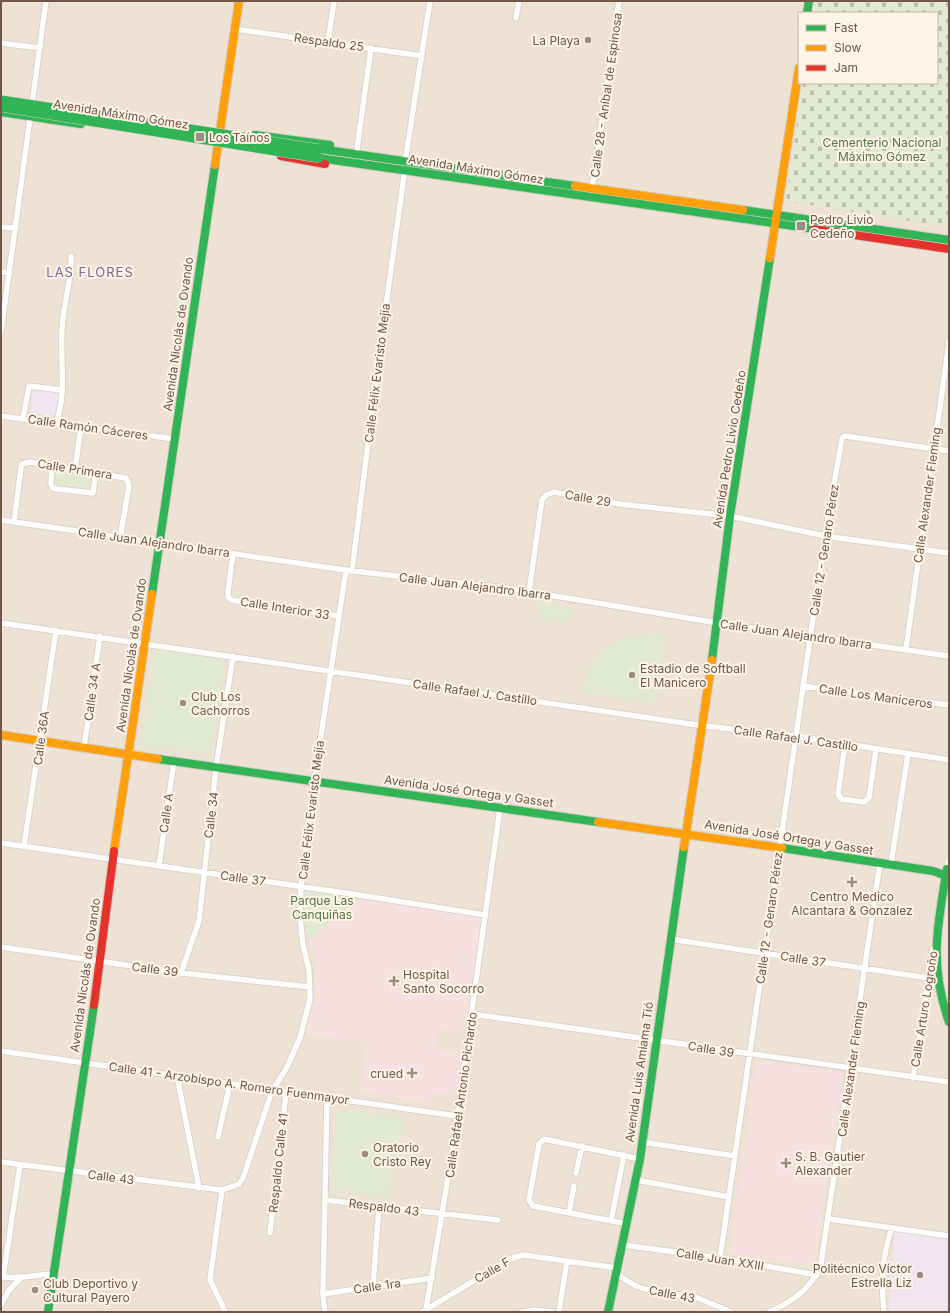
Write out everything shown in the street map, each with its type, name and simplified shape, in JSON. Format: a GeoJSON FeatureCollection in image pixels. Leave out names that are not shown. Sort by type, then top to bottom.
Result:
{"type":"FeatureCollection","features":[{"type":"Feature","properties":{"kind":"main road","name":"Avenida Nicolás de Ovando"},"geometry":{"type":"LineString","coordinates":[[48,1312],[84,1063],[101,962],[113,859],[239,1]]}},
{"type":"Feature","properties":{"kind":"main road"},"geometry":{"type":"LineString","coordinates":[[807,12],[809,1]]}},
{"type":"Feature","properties":{"kind":"main road","name":"Avenida Pedro Livio Cedeño"},"geometry":{"type":"LineString","coordinates":[[686,834],[704,726],[718,623],[730,516],[777,220],[798,75]]}},
{"type":"Feature","properties":{"kind":"main road","name":"Avenida Máximo Gómez"},"geometry":{"type":"LineString","coordinates":[[1,98],[457,179],[777,220],[949,240]]}},
{"type":"Feature","properties":{"kind":"main road"},"geometry":{"type":"LineString","coordinates":[[1,98],[421,158],[458,169]]}},
{"type":"Feature","properties":{"kind":"main road","name":"Avenida Máximo Gómez"},"geometry":{"type":"LineString","coordinates":[[1,107],[319,154],[458,169],[592,189],[949,249]]}},
{"type":"Feature","properties":{"kind":"main road"},"geometry":{"type":"LineString","coordinates":[[1,112],[217,145],[404,176],[457,179]]}},
{"type":"Feature","properties":{"kind":"main road","name":"Avenida José Ortega y Gasset"},"geometry":{"type":"LineString","coordinates":[[1,736],[216,768],[686,834],[933,871],[948,870]]}},
{"type":"Feature","properties":{"kind":"main road","name":"Avenida Luis Amiama Tió"},"geometry":{"type":"LineString","coordinates":[[608,1312],[616,1271],[628,1224],[640,1159],[686,834]]}},
{"type":"Feature","properties":{"kind":"main road"},"geometry":{"type":"LineString","coordinates":[[948,870],[934,941],[932,978],[949,1022]]}},
{"type":"Feature","properties":{"kind":"street"},"geometry":{"type":"LineString","coordinates":[[1,332],[46,1]]}},
{"type":"Feature","properties":{"kind":"street"},"geometry":{"type":"LineString","coordinates":[[328,42],[334,1]]}},
{"type":"Feature","properties":{"kind":"street"},"geometry":{"type":"LineString","coordinates":[[406,156],[430,1]]}},
{"type":"Feature","properties":{"kind":"street"},"geometry":{"type":"LineString","coordinates":[[516,18],[520,1]]}},
{"type":"Feature","properties":{"kind":"street","name":"Calle 28 - Aníbal de Espinosa"},"geometry":{"type":"LineString","coordinates":[[592,189],[619,1]]}},
{"type":"Feature","properties":{"kind":"street","name":"Respaldo 25"},"geometry":{"type":"LineString","coordinates":[[235,29],[422,56]]}},
{"type":"Feature","properties":{"kind":"street"},"geometry":{"type":"LineString","coordinates":[[1,43],[40,48]]}},
{"type":"Feature","properties":{"kind":"street"},"geometry":{"type":"LineString","coordinates":[[357,149],[371,48]]}},
{"type":"Feature","properties":{"kind":"street","name":"Calle Félix Evaristo Mejía"},"geometry":{"type":"LineString","coordinates":[[352,571],[379,356],[404,176]]}},
{"type":"Feature","properties":{"kind":"street"},"geometry":{"type":"LineString","coordinates":[[1,227],[16,228]]}},
{"type":"Feature","properties":{"kind":"street"},"geometry":{"type":"LineString","coordinates":[[56,423],[62,390],[62,328],[71,278],[71,256]]}},
{"type":"Feature","properties":{"kind":"street"},"geometry":{"type":"LineString","coordinates":[[1,272],[10,273]]}},
{"type":"Feature","properties":{"kind":"street","name":"Calle Alexander Fleming"},"geometry":{"type":"LineString","coordinates":[[906,649],[949,345]]}},
{"type":"Feature","properties":{"kind":"street"},"geometry":{"type":"LineString","coordinates":[[23,419],[29,386],[62,390]]}},
{"type":"Feature","properties":{"kind":"street","name":"Calle Ramón Cáceres"},"geometry":{"type":"LineString","coordinates":[[1,416],[175,439]]}},
{"type":"Feature","properties":{"kind":"street"},"geometry":{"type":"LineString","coordinates":[[75,469],[81,427]]}},
{"type":"Feature","properties":{"kind":"street","name":"Calle 12 - Genaro Pérez"},"geometry":{"type":"LineString","coordinates":[[720,1258],[810,636],[825,536],[843,437],[934,449]]}},
{"type":"Feature","properties":{"kind":"street"},"geometry":{"type":"LineString","coordinates":[[934,449],[949,451]]}},
{"type":"Feature","properties":{"kind":"street","name":"Calle Primera"},"geometry":{"type":"LineString","coordinates":[[14,522],[22,464],[30,462],[52,465],[126,478],[128,482],[120,538]]}},
{"type":"Feature","properties":{"kind":"street"},"geometry":{"type":"LineString","coordinates":[[52,465],[51,484],[52,488],[56,489],[93,493],[96,472]]}},
{"type":"Feature","properties":{"kind":"street","name":"Calle 29"},"geometry":{"type":"LineString","coordinates":[[529,592],[542,500],[546,495],[554,492],[619,504],[730,516]]}},
{"type":"Feature","properties":{"kind":"street"},"geometry":{"type":"LineString","coordinates":[[730,516],[825,536],[949,553]]}},
{"type":"Feature","properties":{"kind":"street","name":"Calle Juan Alejandro lbarra"},"geometry":{"type":"LineString","coordinates":[[1,520],[352,571],[529,592],[718,623],[949,656]]}},
{"type":"Feature","properties":{"kind":"street","name":"Calle Interior 33"},"geometry":{"type":"LineString","coordinates":[[234,554],[228,591],[228,597],[231,600],[338,616]]}},
{"type":"Feature","properties":{"kind":"street","name":"Calle Félix Evaristo Mejía"},"geometry":{"type":"LineString","coordinates":[[272,1091],[286,1069],[300,1038],[308,1007],[310,987],[300,917],[301,886],[314,782],[346,570]]}},
{"type":"Feature","properties":{"kind":"street","name":"Calle Rafael J. Castillo"},"geometry":{"type":"LineString","coordinates":[[1,623],[100,636],[145,644],[704,726],[796,736],[845,745],[949,760]]}},
{"type":"Feature","properties":{"kind":"street","name":"Calle 36A"},"geometry":{"type":"LineString","coordinates":[[24,846],[56,630]]}},
{"type":"Feature","properties":{"kind":"street","name":"Calle 34 A"},"geometry":{"type":"LineString","coordinates":[[84,748],[100,636]]}},
{"type":"Feature","properties":{"kind":"street","name":"Calle 34"},"geometry":{"type":"LineString","coordinates":[[181,973],[199,921],[216,768],[233,656]]}},
{"type":"Feature","properties":{"kind":"street","name":"Calle Los Maniceros"},"geometry":{"type":"LineString","coordinates":[[803,686],[949,706]]}},
{"type":"Feature","properties":{"kind":"street"},"geometry":{"type":"LineString","coordinates":[[845,745],[838,794],[841,799],[864,802],[869,798],[876,749]]}},
{"type":"Feature","properties":{"kind":"street"},"geometry":{"type":"LineString","coordinates":[[891,864],[908,754]]}},
{"type":"Feature","properties":{"kind":"street","name":"Calle A"},"geometry":{"type":"LineString","coordinates":[[159,866],[174,761]]}},
{"type":"Feature","properties":{"kind":"street","name":"Calle Rafael Antonio Pichardo"},"geometry":{"type":"LineString","coordinates":[[424,1311],[432,1278],[457,1116],[500,808]]}},
{"type":"Feature","properties":{"kind":"street","name":"Calle 37"},"geometry":{"type":"LineString","coordinates":[[1,843],[301,886],[486,915]]}},
{"type":"Feature","properties":{"kind":"street","name":"Calle Alexander Fleming"},"geometry":{"type":"LineString","coordinates":[[817,1274],[821,1264],[829,1219],[880,863]]}},
{"type":"Feature","properties":{"kind":"street","name":"Calle 37"},"geometry":{"type":"LineString","coordinates":[[670,939],[932,978]]}},
{"type":"Feature","properties":{"kind":"street","name":"Calle 39"},"geometry":{"type":"LineString","coordinates":[[1,946],[181,973],[310,987]]}},
{"type":"Feature","properties":{"kind":"street","name":"Calle Arturo Logroño"},"geometry":{"type":"LineString","coordinates":[[913,1078],[932,978]]}},
{"type":"Feature","properties":{"kind":"street","name":"Calle 39"},"geometry":{"type":"LineString","coordinates":[[472,1014],[750,1055],[949,1082]]}},
{"type":"Feature","properties":{"kind":"street","name":"Calle 41 - Arzobispo A. Romero Fuenmayor"},"geometry":{"type":"LineString","coordinates":[[1,1051],[286,1093],[327,1097],[457,1116]]}},
{"type":"Feature","properties":{"kind":"street"},"geometry":{"type":"LineString","coordinates":[[177,1076],[199,1188]]}},
{"type":"Feature","properties":{"kind":"street"},"geometry":{"type":"LineString","coordinates":[[218,1137],[230,1084]]}},
{"type":"Feature","properties":{"kind":"street"},"geometry":{"type":"LineString","coordinates":[[225,1311],[210,1280],[222,1190],[239,1184],[244,1178],[272,1091]]}},
{"type":"Feature","properties":{"kind":"street","name":"Respaldo Calle 41"},"geometry":{"type":"LineString","coordinates":[[270,1233],[286,1093]]}},
{"type":"Feature","properties":{"kind":"street"},"geometry":{"type":"LineString","coordinates":[[325,1312],[323,1294],[327,1097]]}},
{"type":"Feature","properties":{"kind":"street"},"geometry":{"type":"LineString","coordinates":[[628,1224],[533,1206],[530,1204],[529,1200],[539,1144],[544,1139],[640,1159]]}},
{"type":"Feature","properties":{"kind":"street"},"geometry":{"type":"LineString","coordinates":[[642,1142],[735,1156]]}},
{"type":"Feature","properties":{"kind":"street"},"geometry":{"type":"LineString","coordinates":[[576,1173],[582,1146]]}},
{"type":"Feature","properties":{"kind":"street"},"geometry":{"type":"LineString","coordinates":[[611,1221],[624,1155]]}},
{"type":"Feature","properties":{"kind":"street","name":"Calle 43"},"geometry":{"type":"LineString","coordinates":[[1,1162],[68,1172],[222,1190]]}},
{"type":"Feature","properties":{"kind":"street"},"geometry":{"type":"LineString","coordinates":[[20,1165],[2,1277],[21,1278],[31,1275],[53,1274]]}},
{"type":"Feature","properties":{"kind":"street"},"geometry":{"type":"LineString","coordinates":[[636,1180],[729,1197]]}},
{"type":"Feature","properties":{"kind":"street"},"geometry":{"type":"LineString","coordinates":[[569,1213],[574,1186]]}},
{"type":"Feature","properties":{"kind":"street","name":"Respaldo 43"},"geometry":{"type":"LineString","coordinates":[[325,1200],[498,1220]]}},
{"type":"Feature","properties":{"kind":"street"},"geometry":{"type":"LineString","coordinates":[[373,1286],[379,1206]]}},
{"type":"Feature","properties":{"kind":"street"},"geometry":{"type":"LineString","coordinates":[[829,1219],[949,1236]]}},
{"type":"Feature","properties":{"kind":"street"},"geometry":{"type":"LineString","coordinates":[[884,1312],[883,1274],[887,1242],[892,1228]]}},
{"type":"Feature","properties":{"kind":"street","name":"Calle Juan XXIII"},"geometry":{"type":"LineString","coordinates":[[623,1245],[720,1258],[817,1274]]}},
{"type":"Feature","properties":{"kind":"street","name":"Calle F"},"geometry":{"type":"LineString","coordinates":[[424,1311],[510,1259],[523,1255],[567,1261],[616,1271]]}},
{"type":"Feature","properties":{"kind":"street"},"geometry":{"type":"LineString","coordinates":[[559,1312],[567,1261]]}},
{"type":"Feature","properties":{"kind":"street","name":"Calle 43"},"geometry":{"type":"LineString","coordinates":[[616,1271],[636,1286],[648,1290],[698,1298],[731,1312]]}},
{"type":"Feature","properties":{"kind":"street"},"geometry":{"type":"LineString","coordinates":[[769,1312],[781,1309],[800,1295],[817,1274]]}},
{"type":"Feature","properties":{"kind":"street"},"geometry":{"type":"LineString","coordinates":[[1,1305],[9,1290],[21,1278]]}},
{"type":"Feature","properties":{"kind":"street","name":"Calle 1ra"},"geometry":{"type":"LineString","coordinates":[[323,1294],[432,1278]]}},
{"type":"Feature","properties":{"kind":"street"},"geometry":{"type":"LineString","coordinates":[[522,1312],[535,1310],[553,1312]]}},
{"type":"Feature","properties":{"kind":"shaded area"},"geometry":{"type":"Polygon","coordinates":[[[1,1],[949,1],[949,1312],[1,1312],[1,1]]]}},
{"type":"Feature","properties":{"kind":"shaded area"},"geometry":{"type":"Polygon","coordinates":[[[34,388],[60,392],[57,416],[30,412],[34,388]]]}},
{"type":"Feature","properties":{"kind":"shaded area","name":"Hospital Santo Socorro"},"geometry":{"type":"Polygon","coordinates":[[[362,897],[482,915],[465,1032],[438,1029],[435,1051],[428,1050],[466,1056],[454,1095],[434,1092],[431,1103],[360,1091],[367,1042],[306,1034],[315,991],[316,971],[309,940],[362,897]]]}},
{"type":"Feature","properties":{"kind":"shaded area"},"geometry":{"type":"Polygon","coordinates":[[[949,912],[949,988],[946,980],[945,931],[949,912]]]}},
{"type":"Feature","properties":{"kind":"shaded area","name":"S. B. Gautier Alexander"},"geometry":{"type":"Polygon","coordinates":[[[756,1061],[843,1073],[814,1265],[730,1252],[756,1061]]]}},
{"type":"Feature","properties":{"kind":"shaded area","name":"Politécnico Víctor Estrella Liz"},"geometry":{"type":"Polygon","coordinates":[[[895,1230],[949,1238],[949,1312],[889,1312],[895,1230]]]}},
{"type":"Feature","properties":{"kind":"green space","name":"Cementerio Nacional Máximo Gómez"},"geometry":{"type":"Polygon","coordinates":[[[815,1],[949,1],[949,227],[786,201],[803,84],[938,84],[938,12],[813,12],[815,1]]]}},
{"type":"Feature","properties":{"kind":"green space"},"geometry":{"type":"Polygon","coordinates":[[[56,470],[90,474],[90,489],[55,484],[56,470]]]}},
{"type":"Feature","properties":{"kind":"green space"},"geometry":{"type":"Polygon","coordinates":[[[540,603],[572,607],[570,622],[538,617],[540,603]]]}},
{"type":"Feature","properties":{"kind":"green space"},"geometry":{"type":"Polygon","coordinates":[[[649,634],[665,635],[655,703],[583,693],[586,678],[591,666],[596,656],[603,649],[622,639],[649,634]]]}},
{"type":"Feature","properties":{"kind":"green space","name":"Club Los Cachorros"},"geometry":{"type":"Polygon","coordinates":[[[154,649],[225,659],[211,754],[141,746],[154,649]]]}},
{"type":"Feature","properties":{"kind":"green space","name":"Parque Las Canquiñas"},"geometry":{"type":"Polygon","coordinates":[[[305,887],[362,897],[309,940],[304,926],[305,887]]]}},
{"type":"Feature","properties":{"kind":"green space","name":"Oratorio Cristo Rey"},"geometry":{"type":"Polygon","coordinates":[[[335,1109],[405,1118],[387,1197],[334,1189],[335,1109]]]}},
{"type":"Feature","properties":{"kind":"traffic: fast"},"geometry":{"type":"LineString","coordinates":[[807,12],[809,1]]}},
{"type":"Feature","properties":{"kind":"traffic: fast"},"geometry":{"type":"LineString","coordinates":[[1,100],[320,149]]}},
{"type":"Feature","properties":{"kind":"traffic: fast"},"geometry":{"type":"LineString","coordinates":[[1,107],[319,158]]}},
{"type":"Feature","properties":{"kind":"traffic: fast"},"geometry":{"type":"LineString","coordinates":[[1,112],[81,124]]}},
{"type":"Feature","properties":{"kind":"traffic: fast"},"geometry":{"type":"LineString","coordinates":[[255,135],[330,145]]}},
{"type":"Feature","properties":{"kind":"traffic: fast"},"geometry":{"type":"LineString","coordinates":[[320,149],[575,186]]}},
{"type":"Feature","properties":{"kind":"traffic: fast"},"geometry":{"type":"LineString","coordinates":[[319,158],[814,229]]}},
{"type":"Feature","properties":{"kind":"traffic: fast"},"geometry":{"type":"LineString","coordinates":[[152,594],[215,165]]}},
{"type":"Feature","properties":{"kind":"traffic: fast"},"geometry":{"type":"LineString","coordinates":[[743,210],[949,240]]}},
{"type":"Feature","properties":{"kind":"traffic: fast"},"geometry":{"type":"LineString","coordinates":[[712,660],[730,516],[770,258]]}},
{"type":"Feature","properties":{"kind":"traffic: fast"},"geometry":{"type":"LineString","coordinates":[[158,759],[598,822]]}},
{"type":"Feature","properties":{"kind":"traffic: fast"},"geometry":{"type":"LineString","coordinates":[[608,1312],[640,1159],[684,847]]}},
{"type":"Feature","properties":{"kind":"traffic: fast"},"geometry":{"type":"LineString","coordinates":[[782,848],[933,871],[949,877]]}},
{"type":"Feature","properties":{"kind":"traffic: fast"},"geometry":{"type":"LineString","coordinates":[[947,869],[940,909],[937,964],[939,982],[949,1022]]}},
{"type":"Feature","properties":{"kind":"traffic: fast"},"geometry":{"type":"LineString","coordinates":[[48,1312],[94,1005]]}},
{"type":"Feature","properties":{"kind":"traffic: slow"},"geometry":{"type":"LineString","coordinates":[[215,165],[239,1]]}},
{"type":"Feature","properties":{"kind":"traffic: slow"},"geometry":{"type":"LineString","coordinates":[[770,258],[798,75]]}},
{"type":"Feature","properties":{"kind":"traffic: slow"},"geometry":{"type":"LineString","coordinates":[[575,186],[743,210]]}},
{"type":"Feature","properties":{"kind":"traffic: slow"},"geometry":{"type":"LineString","coordinates":[[114,851],[152,594]]}},
{"type":"Feature","properties":{"kind":"traffic: slow"},"geometry":{"type":"LineString","coordinates":[[684,847],[712,660]]}},
{"type":"Feature","properties":{"kind":"traffic: slow"},"geometry":{"type":"LineString","coordinates":[[1,735],[158,759]]}},
{"type":"Feature","properties":{"kind":"traffic: slow"},"geometry":{"type":"LineString","coordinates":[[598,822],[782,848]]}},
{"type":"Feature","properties":{"kind":"traffic: jam"},"geometry":{"type":"LineString","coordinates":[[281,156],[325,164]]}},
{"type":"Feature","properties":{"kind":"traffic: jam"},"geometry":{"type":"LineString","coordinates":[[814,229],[949,249]]}},
{"type":"Feature","properties":{"kind":"traffic: jam"},"geometry":{"type":"LineString","coordinates":[[94,1005],[114,851]]}},
{"type":"Feature","properties":{"kind":"place","name":"La Playa"},"geometry":{"type":"Point","coordinates":[588,40]}},
{"type":"Feature","properties":{"kind":"place","name":"Los Taínos"},"geometry":{"type":"Point","coordinates":[200,137]}},
{"type":"Feature","properties":{"kind":"place","name":"Pedro Livio Cedeño"},"geometry":{"type":"Point","coordinates":[801,226]}},
{"type":"Feature","properties":{"kind":"place","name":"Estadio de Softball El Manicero"},"geometry":{"type":"Point","coordinates":[632,675]}},
{"type":"Feature","properties":{"kind":"place","name":"Club Los Cachorros"},"geometry":{"type":"Point","coordinates":[183,703]}},
{"type":"Feature","properties":{"kind":"place","name":"Centro Medico Alcantara & Gonzalez"},"geometry":{"type":"Point","coordinates":[852,882]}},
{"type":"Feature","properties":{"kind":"place","name":"Hospital Santo Socorro"},"geometry":{"type":"Point","coordinates":[394,981]}},
{"type":"Feature","properties":{"kind":"place","name":"crued"},"geometry":{"type":"Point","coordinates":[412,1073]}},
{"type":"Feature","properties":{"kind":"place","name":"Oratorio Cristo Rey"},"geometry":{"type":"Point","coordinates":[365,1154]}},
{"type":"Feature","properties":{"kind":"place","name":"S. B. Gautier Alexander"},"geometry":{"type":"Point","coordinates":[786,1163]}},
{"type":"Feature","properties":{"kind":"place","name":"Politécnico Víctor Estrella Liz"},"geometry":{"type":"Point","coordinates":[920,1275]}},
{"type":"Feature","properties":{"kind":"place","name":"Club Deportivo y Cultural Payero"},"geometry":{"type":"Point","coordinates":[35,1290]}},
{"type":"Feature","properties":{"kind":"district","name":"LAS FLORES"},"geometry":{"type":"Point","coordinates":[90,272]}}]}
